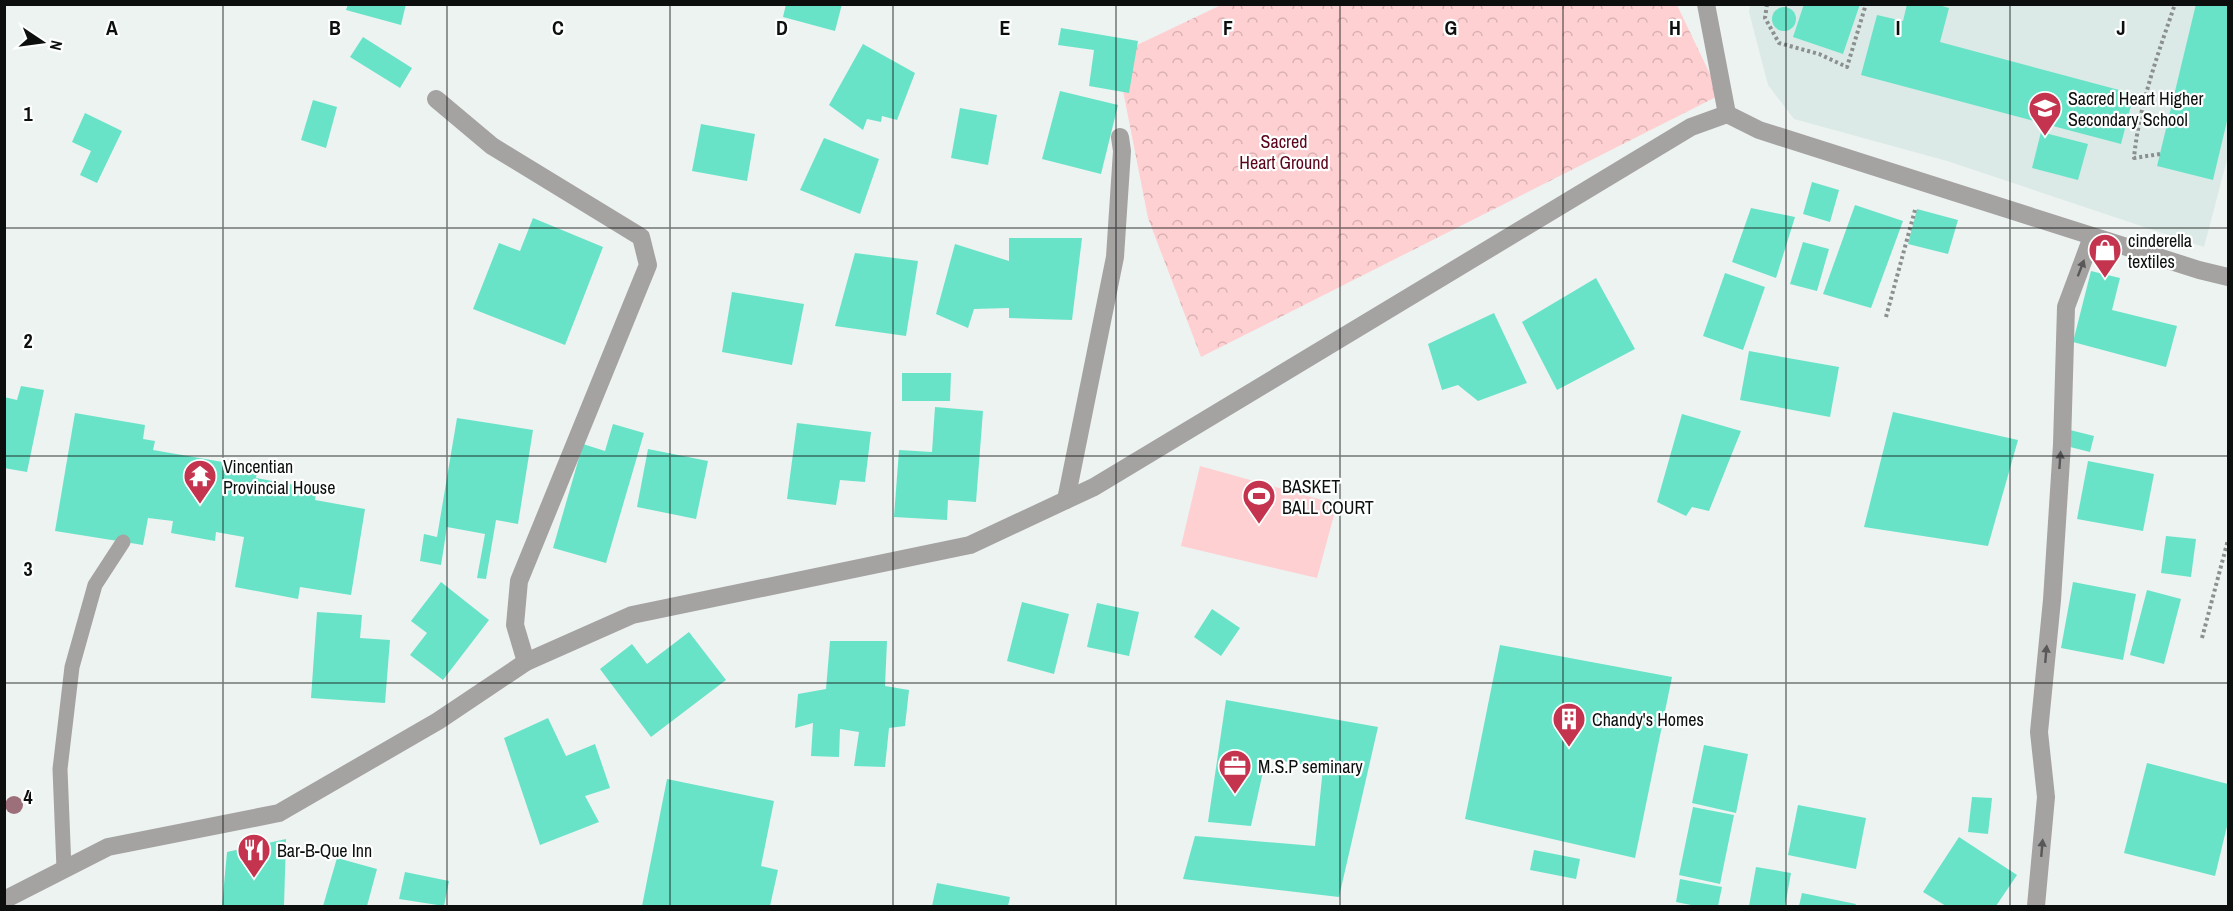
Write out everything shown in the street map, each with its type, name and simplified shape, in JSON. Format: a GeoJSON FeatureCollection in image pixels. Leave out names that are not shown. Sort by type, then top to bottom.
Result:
{"type":"FeatureCollection","features":[{"type":"Feature","properties":{"kind":"street"},"geometry":{"type":"LineString","coordinates":[[1706,4],[1727,114]]}},
{"type":"Feature","properties":{"kind":"street"},"geometry":{"type":"LineString","coordinates":[[436,99],[492,146],[641,237],[648,265],[519,581],[515,625],[526,662]]}},
{"type":"Feature","properties":{"kind":"street"},"geometry":{"type":"LineString","coordinates":[[4,900],[108,847],[279,813],[438,721],[526,662],[632,615],[970,545],[1115,475],[1691,127],[1727,114],[1759,130],[2092,237],[2229,277]]}},
{"type":"Feature","properties":{"kind":"street"},"geometry":{"type":"LineString","coordinates":[[1066,500],[1115,257],[1122,151],[1120,137]]}},
{"type":"Feature","properties":{"kind":"street"},"geometry":{"type":"LineString","coordinates":[[2036,906],[2046,797],[2039,732],[2061,455],[2066,307],[2092,237]]}},
{"type":"Feature","properties":{"kind":"lane"},"geometry":{"type":"LineString","coordinates":[[64,869],[60,769],[72,667],[95,585],[123,542]]}},
{"type":"Feature","properties":{"kind":"path"},"geometry":{"type":"LineString","coordinates":[[1767,4],[1765,18],[1779,43],[1818,54],[1847,67],[1866,4]]}},
{"type":"Feature","properties":{"kind":"path"},"geometry":{"type":"LineString","coordinates":[[2160,154],[2134,158],[2136,136],[2153,70],[2175,4]]}},
{"type":"Feature","properties":{"kind":"path"},"geometry":{"type":"LineString","coordinates":[[1886,317],[1923,183]]}},
{"type":"Feature","properties":{"kind":"path"},"geometry":{"type":"LineString","coordinates":[[2202,638],[2229,540]]}},
{"type":"Feature","properties":{"kind":"shaded area","name":"Sacred Heart Higher Secondary School"},"geometry":{"type":"Polygon","coordinates":[[[1750,4],[2228,5],[2228,156],[2204,247],[1947,161],[1794,119],[1768,85],[1749,12],[1750,4]]]}},
{"type":"Feature","properties":{"kind":"green space","name":"Sacred Heart Ground"},"geometry":{"type":"Polygon","coordinates":[[[1221,5],[1677,5],[1720,95],[1201,357],[1148,218],[1116,55],[1221,5]]]}},
{"type":"Feature","properties":{"kind":"green space","name":"BASKET BALL COURT"},"geometry":{"type":"Polygon","coordinates":[[[1200,466],[1337,504],[1317,578],[1181,546],[1200,466]]]}},
{"type":"Feature","properties":{"kind":"building"},"geometry":{"type":"Polygon","coordinates":[[[348,4],[406,4],[401,25],[346,10],[348,4]]]}},
{"type":"Feature","properties":{"kind":"building"},"geometry":{"type":"Polygon","coordinates":[[[786,4],[842,4],[835,31],[783,17],[786,4]]]}},
{"type":"Feature","properties":{"kind":"building"},"geometry":{"type":"Polygon","coordinates":[[[1804,4],[1860,4],[1843,54],[1793,37],[1804,4]]]}},
{"type":"Feature","properties":{"kind":"building"},"geometry":{"type":"Polygon","coordinates":[[[1907,4],[1935,4],[1949,8],[1940,42],[2134,94],[2121,144],[1861,75],[1877,15],[1903,21],[1907,4]]]}},
{"type":"Feature","properties":{"kind":"building"},"geometry":{"type":"Polygon","coordinates":[[[2196,4],[2228,4],[2228,117],[2213,180],[2157,166],[2196,4]]]}},
{"type":"Feature","properties":{"kind":"building"},"geometry":{"type":"Polygon","coordinates":[[[1784,7],[1793,10],[1796,19],[1793,28],[1784,31],[1775,28],[1772,19],[1775,10],[1784,7]]]}},
{"type":"Feature","properties":{"kind":"building"},"geometry":{"type":"Polygon","coordinates":[[[1061,28],[1138,41],[1129,93],[1089,86],[1094,50],[1058,45],[1061,28]]]}},
{"type":"Feature","properties":{"kind":"building"},"geometry":{"type":"Polygon","coordinates":[[[363,37],[412,68],[400,88],[350,57],[363,37]]]}},
{"type":"Feature","properties":{"kind":"building"},"geometry":{"type":"Polygon","coordinates":[[[863,44],[915,73],[897,120],[882,116],[881,122],[867,119],[863,130],[829,105],[863,44]]]}},
{"type":"Feature","properties":{"kind":"building"},"geometry":{"type":"Polygon","coordinates":[[[1060,91],[1118,105],[1101,174],[1042,159],[1060,91]]]}},
{"type":"Feature","properties":{"kind":"building"},"geometry":{"type":"Polygon","coordinates":[[[313,100],[337,107],[326,148],[301,140],[313,100]]]}},
{"type":"Feature","properties":{"kind":"building"},"geometry":{"type":"Polygon","coordinates":[[[960,108],[997,115],[988,165],[951,158],[960,108]]]}},
{"type":"Feature","properties":{"kind":"building"},"geometry":{"type":"Polygon","coordinates":[[[85,113],[122,131],[97,183],[80,175],[91,151],[72,142],[85,113]]]}},
{"type":"Feature","properties":{"kind":"building"},"geometry":{"type":"Polygon","coordinates":[[[701,124],[755,134],[747,181],[692,171],[701,124]]]}},
{"type":"Feature","properties":{"kind":"building"},"geometry":{"type":"Polygon","coordinates":[[[2041,132],[2088,144],[2078,180],[2032,168],[2041,132]]]}},
{"type":"Feature","properties":{"kind":"building"},"geometry":{"type":"Polygon","coordinates":[[[824,138],[879,159],[860,214],[800,190],[824,138]]]}},
{"type":"Feature","properties":{"kind":"building"},"geometry":{"type":"Polygon","coordinates":[[[1812,182],[1839,190],[1830,222],[1803,214],[1812,182]]]}},
{"type":"Feature","properties":{"kind":"building"},"geometry":{"type":"Polygon","coordinates":[[[1855,205],[1903,221],[1871,308],[1823,294],[1855,205]]]}},
{"type":"Feature","properties":{"kind":"building"},"geometry":{"type":"Polygon","coordinates":[[[1751,208],[1795,217],[1776,278],[1732,262],[1751,208]]]}},
{"type":"Feature","properties":{"kind":"building"},"geometry":{"type":"Polygon","coordinates":[[[1917,209],[1958,220],[1948,254],[1908,244],[1917,209]]]}},
{"type":"Feature","properties":{"kind":"building"},"geometry":{"type":"Polygon","coordinates":[[[533,218],[603,247],[565,345],[473,309],[499,243],[520,251],[533,218]]]}},
{"type":"Feature","properties":{"kind":"building"},"geometry":{"type":"Polygon","coordinates":[[[1009,238],[1082,238],[1072,320],[1009,318],[1009,308],[974,309],[968,328],[936,314],[955,244],[1009,261],[1009,238]]]}},
{"type":"Feature","properties":{"kind":"building"},"geometry":{"type":"Polygon","coordinates":[[[1803,242],[1829,249],[1817,291],[1790,284],[1803,242]]]}},
{"type":"Feature","properties":{"kind":"building"},"geometry":{"type":"Polygon","coordinates":[[[855,253],[918,261],[906,336],[835,326],[855,253]]]}},
{"type":"Feature","properties":{"kind":"building"},"geometry":{"type":"Polygon","coordinates":[[[2091,271],[2120,278],[2112,310],[2177,326],[2166,367],[2073,342],[2091,271]]]}},
{"type":"Feature","properties":{"kind":"building"},"geometry":{"type":"Polygon","coordinates":[[[1725,273],[1765,287],[1743,350],[1703,336],[1725,273]]]}},
{"type":"Feature","properties":{"kind":"building"},"geometry":{"type":"Polygon","coordinates":[[[1596,278],[1635,349],[1557,390],[1522,322],[1596,278]]]}},
{"type":"Feature","properties":{"kind":"building"},"geometry":{"type":"Polygon","coordinates":[[[732,292],[804,304],[792,365],[722,352],[732,292]]]}},
{"type":"Feature","properties":{"kind":"building"},"geometry":{"type":"Polygon","coordinates":[[[1494,313],[1527,383],[1478,401],[1458,385],[1442,390],[1428,344],[1494,313]]]}},
{"type":"Feature","properties":{"kind":"building"},"geometry":{"type":"Polygon","coordinates":[[[1749,351],[1839,367],[1830,417],[1740,400],[1749,351]]]}},
{"type":"Feature","properties":{"kind":"building"},"geometry":{"type":"Polygon","coordinates":[[[902,373],[951,373],[950,401],[902,401],[902,373]]]}},
{"type":"Feature","properties":{"kind":"building"},"geometry":{"type":"Polygon","coordinates":[[[21,386],[44,390],[27,472],[4,468],[4,397],[17,400],[21,386]]]}},
{"type":"Feature","properties":{"kind":"building"},"geometry":{"type":"Polygon","coordinates":[[[935,407],[983,411],[976,502],[948,500],[947,520],[894,517],[899,450],[932,452],[935,407]]]}},
{"type":"Feature","properties":{"kind":"building"},"geometry":{"type":"Polygon","coordinates":[[[1893,412],[2018,440],[1988,546],[1864,527],[1893,412]]]}},
{"type":"Feature","properties":{"kind":"building","name":"Vincentian Provincial House"},"geometry":{"type":"Polygon","coordinates":[[[75,413],[145,425],[143,439],[155,441],[153,450],[258,468],[256,478],[317,489],[315,500],[365,509],[351,595],[300,587],[298,599],[235,587],[244,537],[216,532],[215,541],[171,533],[173,521],[148,518],[143,545],[55,531],[75,413]]]}},
{"type":"Feature","properties":{"kind":"building"},"geometry":{"type":"Polygon","coordinates":[[[1682,414],[1741,431],[1709,511],[1692,507],[1686,516],[1657,502],[1682,414]]]}},
{"type":"Feature","properties":{"kind":"building"},"geometry":{"type":"Polygon","coordinates":[[[457,418],[533,430],[518,524],[496,520],[486,579],[477,578],[485,534],[447,527],[441,565],[420,561],[424,534],[437,537],[457,418]]]}},
{"type":"Feature","properties":{"kind":"building"},"geometry":{"type":"Polygon","coordinates":[[[797,423],[871,432],[865,482],[840,480],[836,505],[787,499],[797,423]]]}},
{"type":"Feature","properties":{"kind":"building"},"geometry":{"type":"Polygon","coordinates":[[[613,424],[644,433],[606,563],[553,548],[583,444],[605,451],[613,424]]]}},
{"type":"Feature","properties":{"kind":"building"},"geometry":{"type":"Polygon","coordinates":[[[2066,429],[2094,436],[2090,452],[2062,445],[2066,429]]]}},
{"type":"Feature","properties":{"kind":"building"},"geometry":{"type":"Polygon","coordinates":[[[648,449],[708,461],[696,519],[637,507],[648,449]]]}},
{"type":"Feature","properties":{"kind":"building"},"geometry":{"type":"Polygon","coordinates":[[[2088,461],[2154,474],[2143,531],[2077,519],[2088,461]]]}},
{"type":"Feature","properties":{"kind":"building"},"geometry":{"type":"Polygon","coordinates":[[[2166,536],[2196,539],[2191,577],[2161,573],[2166,536]]]}},
{"type":"Feature","properties":{"kind":"building"},"geometry":{"type":"Polygon","coordinates":[[[441,582],[489,620],[443,680],[410,655],[427,633],[411,621],[441,582]]]}},
{"type":"Feature","properties":{"kind":"building"},"geometry":{"type":"Polygon","coordinates":[[[2073,582],[2136,594],[2123,660],[2061,648],[2073,582]]]}},
{"type":"Feature","properties":{"kind":"building"},"geometry":{"type":"Polygon","coordinates":[[[2147,590],[2181,599],[2164,664],[2130,655],[2147,590]]]}},
{"type":"Feature","properties":{"kind":"building"},"geometry":{"type":"Polygon","coordinates":[[[1022,602],[1069,614],[1054,674],[1007,661],[1022,602]]]}},
{"type":"Feature","properties":{"kind":"building"},"geometry":{"type":"Polygon","coordinates":[[[1097,603],[1139,612],[1129,656],[1087,647],[1097,603]]]}},
{"type":"Feature","properties":{"kind":"building"},"geometry":{"type":"Polygon","coordinates":[[[1212,609],[1240,628],[1221,656],[1194,637],[1212,609]]]}},
{"type":"Feature","properties":{"kind":"building"},"geometry":{"type":"Polygon","coordinates":[[[317,612],[362,615],[360,638],[390,640],[385,703],[311,698],[317,612]]]}},
{"type":"Feature","properties":{"kind":"building"},"geometry":{"type":"Polygon","coordinates":[[[689,632],[726,680],[651,737],[600,669],[632,644],[647,664],[689,632]]]}},
{"type":"Feature","properties":{"kind":"building"},"geometry":{"type":"Polygon","coordinates":[[[830,641],[887,641],[885,686],[909,690],[905,726],[889,728],[885,767],[854,766],[859,732],[840,729],[839,757],[811,756],[813,723],[795,728],[798,694],[826,689],[830,641]]]}},
{"type":"Feature","properties":{"kind":"building","name":"Chandy's Homes"},"geometry":{"type":"Polygon","coordinates":[[[1500,645],[1672,677],[1635,858],[1465,819],[1500,645]]]}},
{"type":"Feature","properties":{"kind":"building","name":"M.S.P seminary"},"geometry":{"type":"Polygon","coordinates":[[[1226,700],[1378,727],[1339,897],[1183,879],[1195,836],[1315,846],[1323,768],[1266,758],[1251,826],[1208,822],[1226,700]]]}},
{"type":"Feature","properties":{"kind":"building"},"geometry":{"type":"Polygon","coordinates":[[[548,718],[566,756],[595,744],[610,788],[585,796],[599,822],[540,845],[504,738],[548,718]]]}},
{"type":"Feature","properties":{"kind":"building"},"geometry":{"type":"Polygon","coordinates":[[[1704,745],[1748,754],[1736,813],[1692,803],[1704,745]]]}},
{"type":"Feature","properties":{"kind":"building"},"geometry":{"type":"Polygon","coordinates":[[[2147,763],[2228,784],[2228,822],[2215,876],[2124,853],[2147,763]]]}},
{"type":"Feature","properties":{"kind":"building"},"geometry":{"type":"Polygon","coordinates":[[[667,779],[774,801],[761,866],[778,870],[770,906],[642,906],[667,779]]]}},
{"type":"Feature","properties":{"kind":"building"},"geometry":{"type":"Polygon","coordinates":[[[1972,797],[1992,798],[1988,834],[1968,832],[1972,797]]]}},
{"type":"Feature","properties":{"kind":"building"},"geometry":{"type":"Polygon","coordinates":[[[1798,805],[1866,818],[1856,869],[1788,855],[1798,805]]]}},
{"type":"Feature","properties":{"kind":"building"},"geometry":{"type":"Polygon","coordinates":[[[1693,807],[1734,815],[1720,884],[1679,875],[1693,807]]]}},
{"type":"Feature","properties":{"kind":"building"},"geometry":{"type":"Polygon","coordinates":[[[1959,837],[2017,875],[1996,906],[1946,906],[1923,892],[1959,837]]]}},
{"type":"Feature","properties":{"kind":"building","name":"Bar-B-Que Inn"},"geometry":{"type":"Polygon","coordinates":[[[286,839],[284,906],[222,906],[227,852],[286,839]]]}},
{"type":"Feature","properties":{"kind":"building"},"geometry":{"type":"Polygon","coordinates":[[[1534,850],[1580,859],[1576,879],[1530,870],[1534,850]]]}},
{"type":"Feature","properties":{"kind":"building"},"geometry":{"type":"Polygon","coordinates":[[[337,858],[377,869],[367,906],[323,906],[337,858]]]}},
{"type":"Feature","properties":{"kind":"building"},"geometry":{"type":"Polygon","coordinates":[[[1756,867],[1791,873],[1785,906],[1749,906],[1756,867]]]}},
{"type":"Feature","properties":{"kind":"building"},"geometry":{"type":"Polygon","coordinates":[[[405,872],[449,881],[444,906],[399,899],[405,872]]]}},
{"type":"Feature","properties":{"kind":"building"},"geometry":{"type":"Polygon","coordinates":[[[1680,879],[1722,887],[1718,906],[1696,906],[1676,902],[1680,879]]]}},
{"type":"Feature","properties":{"kind":"building"},"geometry":{"type":"Polygon","coordinates":[[[937,883],[1010,897],[1008,906],[932,906],[937,883]]]}},
{"type":"Feature","properties":{"kind":"building"},"geometry":{"type":"Polygon","coordinates":[[[1802,893],[1856,904],[1855,906],[1799,906],[1802,893]]]}},
{"type":"Feature","properties":{"kind":"place","name":"Sacred Heart Higher Secondary School"},"geometry":{"type":"Point","coordinates":[2045,137]}},
{"type":"Feature","properties":{"kind":"place","name":"cinderella textiles"},"geometry":{"type":"Point","coordinates":[2105,279]}},
{"type":"Feature","properties":{"kind":"place","name":"Vincentian Provincial House"},"geometry":{"type":"Point","coordinates":[200,505]}},
{"type":"Feature","properties":{"kind":"place","name":"BASKET BALL COURT"},"geometry":{"type":"Point","coordinates":[1259,525]}},
{"type":"Feature","properties":{"kind":"place","name":"Chandy's Homes"},"geometry":{"type":"Point","coordinates":[1569,748]}},
{"type":"Feature","properties":{"kind":"place","name":"M.S.P seminary"},"geometry":{"type":"Point","coordinates":[1235,795]}},
{"type":"Feature","properties":{"kind":"place","name":"Bar-B-Que Inn"},"geometry":{"type":"Point","coordinates":[254,879]}}]}
